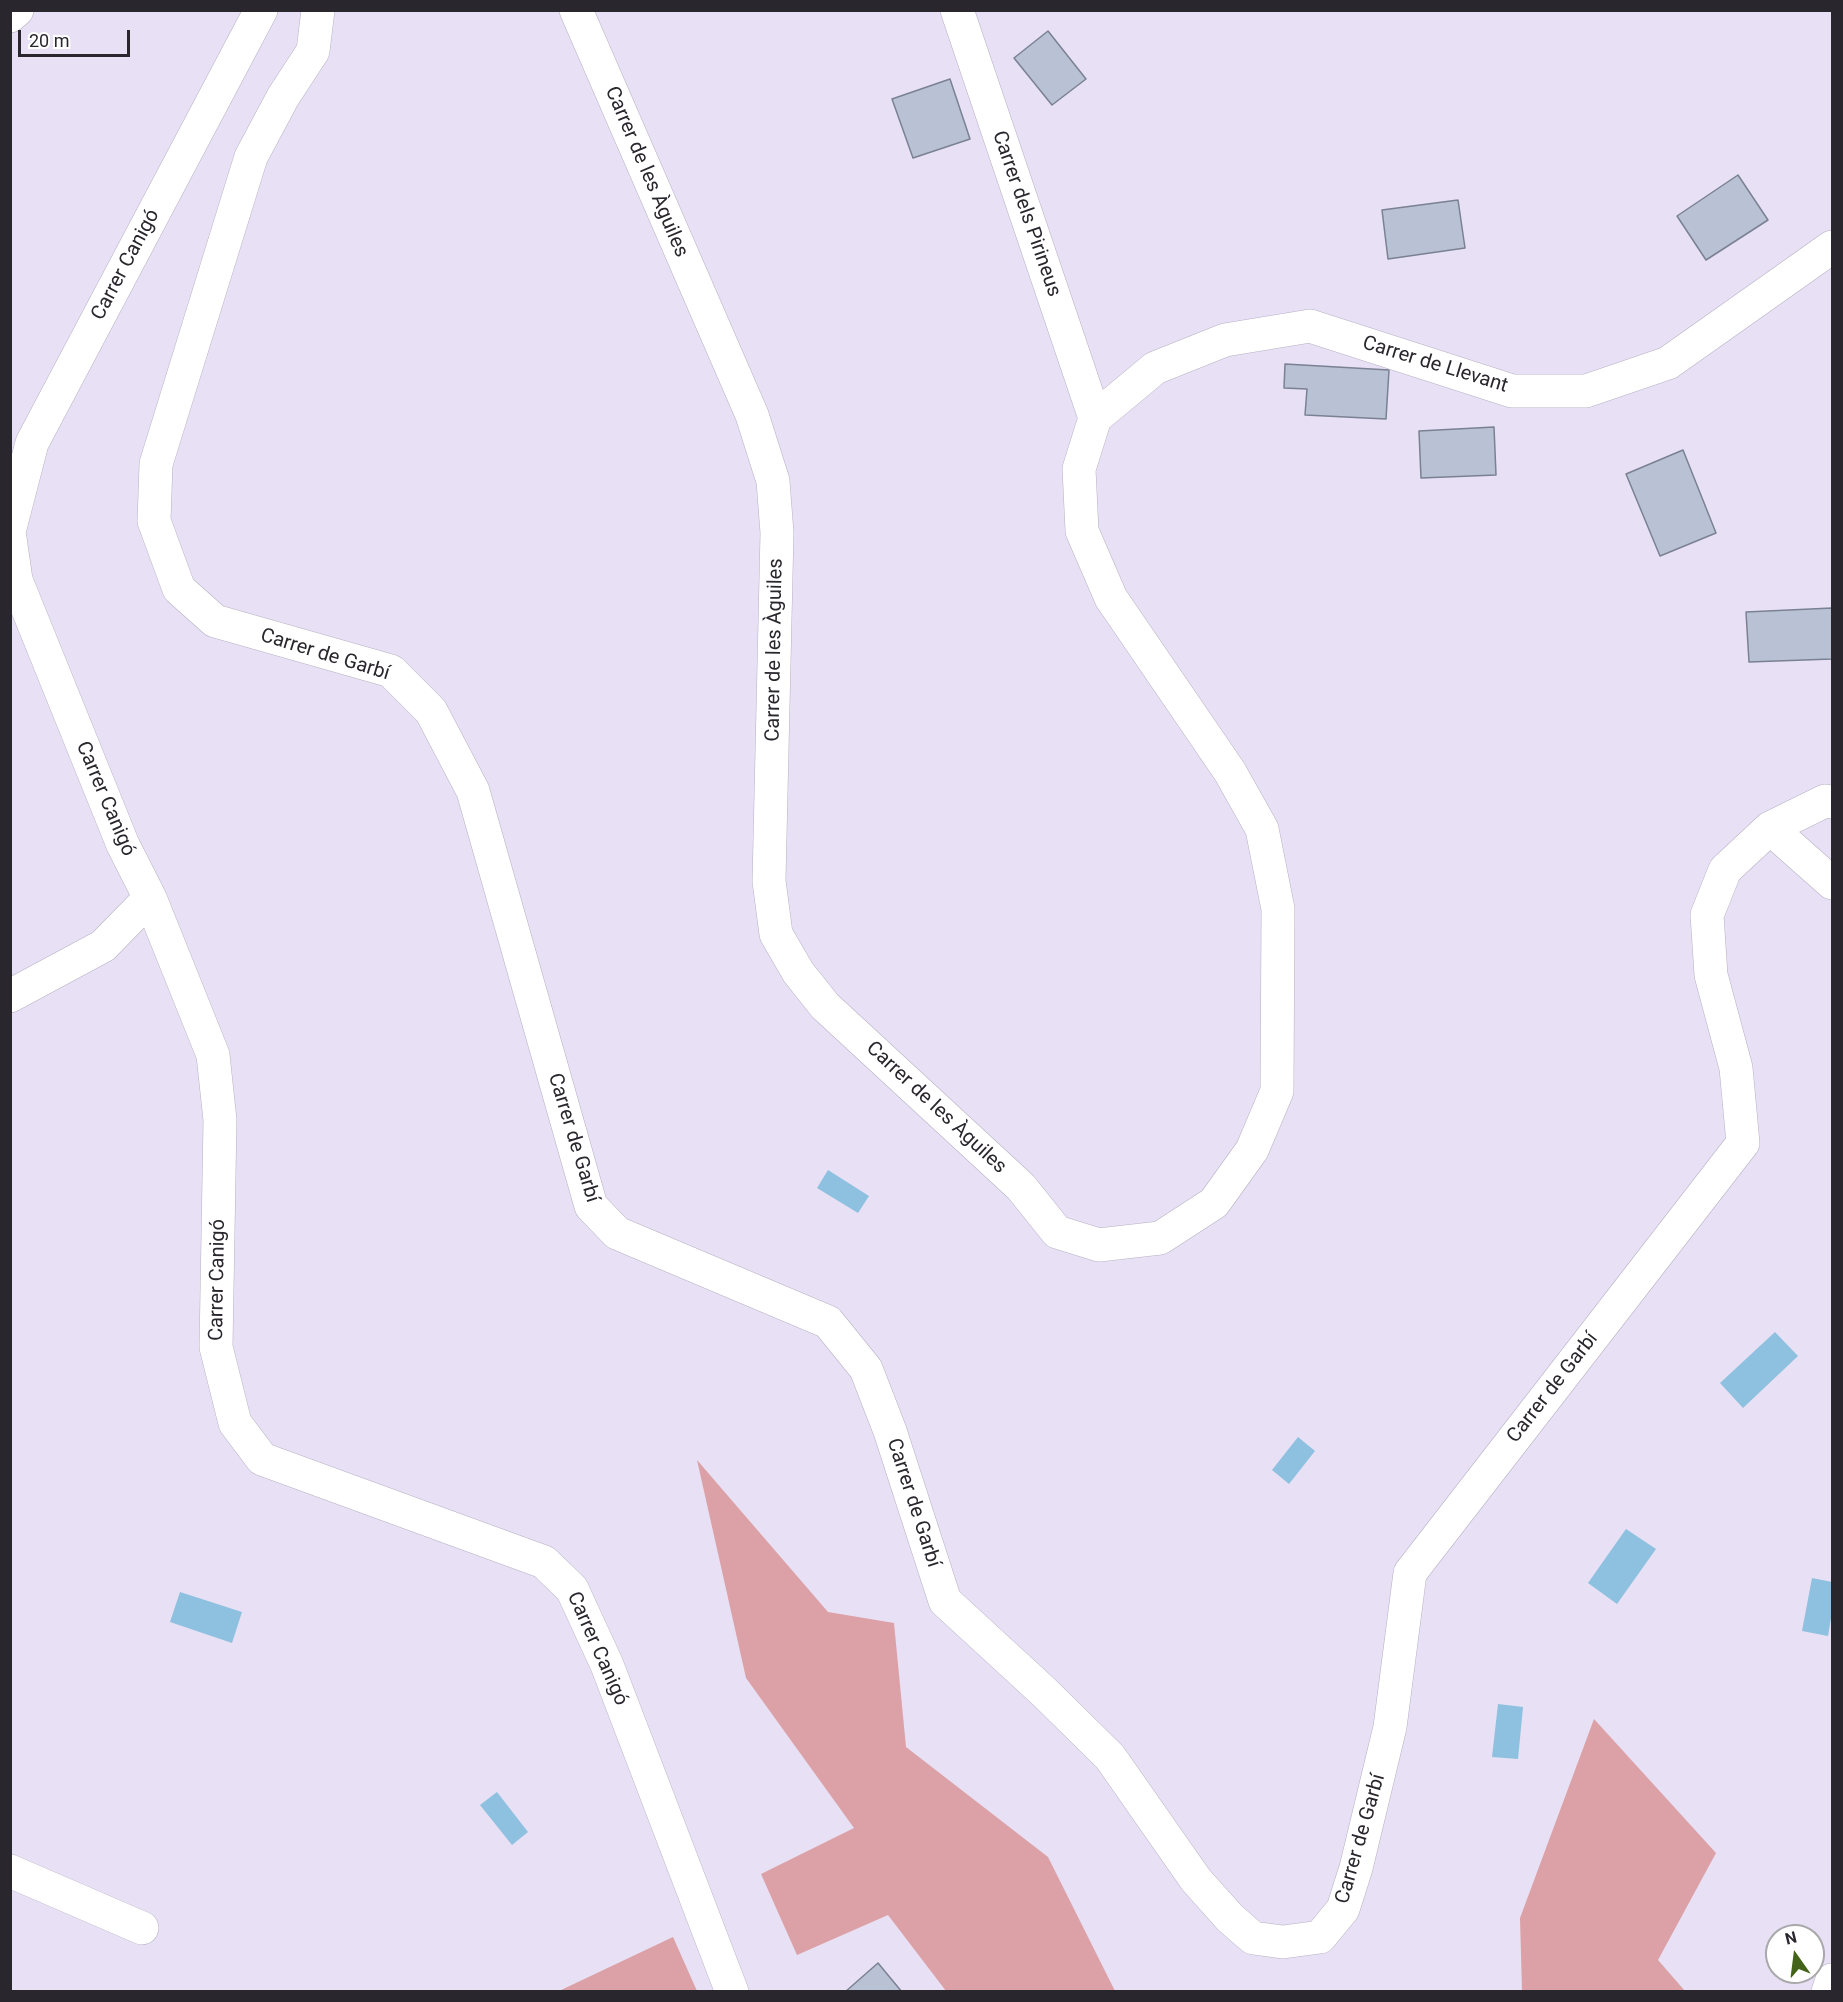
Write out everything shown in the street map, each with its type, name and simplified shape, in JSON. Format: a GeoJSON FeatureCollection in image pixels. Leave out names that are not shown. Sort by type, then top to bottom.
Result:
{"type":"FeatureCollection","features":[{"type":"Feature","properties":{"kind":"street"},"geometry":{"type":"LineString","coordinates":[[10,16],[17,10]]}},
{"type":"Feature","properties":{"kind":"street","name":"Carrer Canigó"},"geometry":{"type":"LineString","coordinates":[[10,528],[32,443],[261,10]]}},
{"type":"Feature","properties":{"kind":"street","name":"Carrer de Garbí"},"geometry":{"type":"LineString","coordinates":[[318,10],[313,51],[283,97],[251,157],[156,464],[154,521],[179,589],[215,621],[391,671],[431,711],[473,791],[591,1206],[617,1233],[828,1322],[866,1369],[890,1431],[945,1601],[1027,1676],[1110,1757],[1196,1880],[1230,1918],[1253,1938],[1283,1942],[1320,1937],[1343,1909],[1359,1857],[1390,1727],[1410,1573],[1743,1143],[1736,1068],[1711,975],[1707,915],[1725,870],[1770,828]]}},
{"type":"Feature","properties":{"kind":"street","name":"Carrer de les Àguiles"},"geometry":{"type":"LineString","coordinates":[[576,10],[752,415],[773,481],[777,533],[769,881],[776,934],[798,972],[825,1006],[1022,1186],[1057,1232],[1099,1245],[1160,1238],[1214,1203],[1252,1150],[1277,1091],[1278,909],[1262,829],[1230,772],[1111,598],[1082,531],[1079,469],[1095,418]]}},
{"type":"Feature","properties":{"kind":"street","name":"Carrer dels Pirineus"},"geometry":{"type":"LineString","coordinates":[[957,10],[1095,418]]}},
{"type":"Feature","properties":{"kind":"street","name":"Carrer de Llevant"},"geometry":{"type":"LineString","coordinates":[[1095,418],[1155,368],[1225,340],[1310,326],[1512,391],[1586,391],[1668,363],[1833,247]]}},
{"type":"Feature","properties":{"kind":"street","name":"Carrer Canigó"},"geometry":{"type":"LineString","coordinates":[[10,537],[13,581],[123,845],[150,898],[213,1055],[220,1120],[216,1347],[235,1423],[262,1460],[544,1562],[572,1589],[607,1665],[732,1992]]}},
{"type":"Feature","properties":{"kind":"street"},"geometry":{"type":"LineString","coordinates":[[1833,802],[1825,801],[1770,828],[1833,882]]}},
{"type":"Feature","properties":{"kind":"street"},"geometry":{"type":"LineString","coordinates":[[10,996],[103,946],[150,898]]}},
{"type":"Feature","properties":{"kind":"street"},"geometry":{"type":"LineString","coordinates":[[10,1871],[142,1928]]}},
{"type":"Feature","properties":{"kind":"street"},"geometry":{"type":"LineString","coordinates":[[1828,1992],[1833,1980]]}},
{"type":"Feature","properties":{"kind":"shaded area"},"geometry":{"type":"Polygon","coordinates":[[[697,1460],[828,1612],[894,1623],[906,1747],[1048,1857],[1115,1991],[946,1991],[888,1915],[797,1955],[761,1874],[854,1828],[746,1678],[697,1460]]]}},
{"type":"Feature","properties":{"kind":"shaded area"},"geometry":{"type":"Polygon","coordinates":[[[1594,1719],[1716,1853],[1658,1960],[1685,1991],[1522,1991],[1520,1918],[1594,1719]]]}},
{"type":"Feature","properties":{"kind":"shaded area"},"geometry":{"type":"Polygon","coordinates":[[[673,1937],[697,1991],[559,1991],[673,1937]]]}},
{"type":"Feature","properties":{"kind":"water"},"geometry":{"type":"Polygon","coordinates":[[[828,1170],[869,1196],[858,1213],[817,1188],[828,1170]]]}},
{"type":"Feature","properties":{"kind":"water"},"geometry":{"type":"Polygon","coordinates":[[[1775,1332],[1798,1356],[1743,1408],[1720,1383],[1775,1332]]]}},
{"type":"Feature","properties":{"kind":"water"},"geometry":{"type":"Polygon","coordinates":[[[1298,1437],[1315,1451],[1289,1484],[1272,1470],[1298,1437]]]}},
{"type":"Feature","properties":{"kind":"water"},"geometry":{"type":"Polygon","coordinates":[[[1626,1529],[1656,1549],[1617,1604],[1588,1583],[1626,1529]]]}},
{"type":"Feature","properties":{"kind":"water"},"geometry":{"type":"Polygon","coordinates":[[[1812,1578],[1832,1582],[1832,1612],[1828,1636],[1802,1631],[1812,1578]]]}},
{"type":"Feature","properties":{"kind":"water"},"geometry":{"type":"Polygon","coordinates":[[[180,1592],[242,1612],[232,1643],[170,1622],[180,1592]]]}},
{"type":"Feature","properties":{"kind":"water"},"geometry":{"type":"Polygon","coordinates":[[[1498,1704],[1523,1707],[1518,1759],[1492,1757],[1498,1704]]]}},
{"type":"Feature","properties":{"kind":"water"},"geometry":{"type":"Polygon","coordinates":[[[497,1792],[528,1832],[512,1845],[480,1805],[497,1792]]]}},
{"type":"Feature","properties":{"kind":"building"},"geometry":{"type":"Polygon","coordinates":[[[1048,31],[1086,79],[1052,105],[1014,58],[1048,31]]]}},
{"type":"Feature","properties":{"kind":"building"},"geometry":{"type":"Polygon","coordinates":[[[950,79],[970,139],[913,158],[892,99],[950,79]]]}},
{"type":"Feature","properties":{"kind":"building"},"geometry":{"type":"Polygon","coordinates":[[[1738,175],[1768,220],[1706,260],[1677,216],[1738,175]]]}},
{"type":"Feature","properties":{"kind":"building"},"geometry":{"type":"Polygon","coordinates":[[[1458,200],[1465,248],[1388,259],[1382,210],[1458,200]]]}},
{"type":"Feature","properties":{"kind":"building"},"geometry":{"type":"Polygon","coordinates":[[[1285,364],[1389,370],[1386,419],[1305,415],[1307,389],[1284,388],[1285,364]]]}},
{"type":"Feature","properties":{"kind":"building"},"geometry":{"type":"Polygon","coordinates":[[[1494,427],[1496,475],[1421,478],[1419,431],[1494,427]]]}},
{"type":"Feature","properties":{"kind":"building"},"geometry":{"type":"Polygon","coordinates":[[[1683,450],[1716,533],[1660,556],[1626,474],[1683,450]]]}},
{"type":"Feature","properties":{"kind":"building"},"geometry":{"type":"Polygon","coordinates":[[[1832,608],[1832,659],[1749,662],[1746,612],[1832,608]]]}},
{"type":"Feature","properties":{"kind":"building"},"geometry":{"type":"Polygon","coordinates":[[[878,1963],[902,1992],[845,1992],[878,1963]]]}}]}
